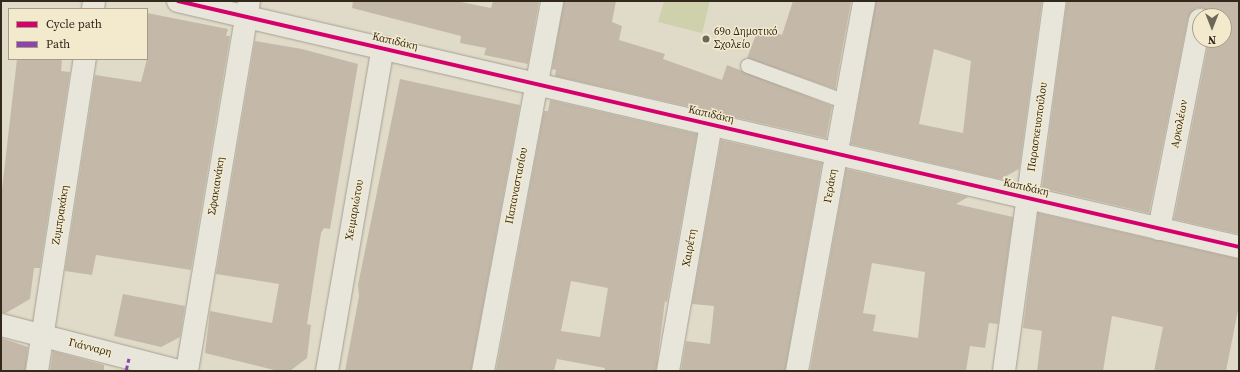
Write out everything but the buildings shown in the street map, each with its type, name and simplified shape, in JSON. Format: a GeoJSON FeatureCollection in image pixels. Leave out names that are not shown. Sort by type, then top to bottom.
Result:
{"type":"FeatureCollection","features":[{"type":"Feature","properties":{"kind":"street","name":"Καπιδάκη"},"geometry":{"type":"LineString","coordinates":[[178,1],[247,9],[383,48],[1239,247]]}},
{"type":"Feature","properties":{"kind":"street","name":"Παπαναστασίου"},"geometry":{"type":"LineString","coordinates":[[483,371],[552,1]]}},
{"type":"Feature","properties":{"kind":"street","name":"Γεράκη"},"geometry":{"type":"LineString","coordinates":[[797,371],[864,1]]}},
{"type":"Feature","properties":{"kind":"street","name":"Παρασκευοπούλου"},"geometry":{"type":"LineString","coordinates":[[1004,371],[1055,1]]}},
{"type":"Feature","properties":{"kind":"street","name":"Σφακιανάκη"},"geometry":{"type":"LineString","coordinates":[[187,371],[247,9]]}},
{"type":"Feature","properties":{"kind":"street","name":"Χειμαριώτου"},"geometry":{"type":"LineString","coordinates":[[327,371],[383,48]]}},
{"type":"Feature","properties":{"kind":"street","name":"Αρκολέων"},"geometry":{"type":"LineString","coordinates":[[1159,229],[1195,48]]}},
{"type":"Feature","properties":{"kind":"street","name":"Ζυμπρακάκη"},"geometry":{"type":"LineString","coordinates":[[37,371],[85,60]]}},
{"type":"Feature","properties":{"kind":"street","name":"Χαιρέτη"},"geometry":{"type":"LineString","coordinates":[[668,371],[712,125]]}},
{"type":"Feature","properties":{"kind":"street","name":"Γιάνναρη"},"geometry":{"type":"LineString","coordinates":[[1,325],[42,336],[127,364],[179,371]]}},
{"type":"Feature","properties":{"kind":"lane"},"geometry":{"type":"LineString","coordinates":[[748,66],[846,102]]}},
{"type":"Feature","properties":{"kind":"green space"},"geometry":{"type":"Polygon","coordinates":[[[664,1],[710,1],[702,33],[658,22],[664,1]]]}},
{"type":"Feature","properties":{"kind":"marked path"},"geometry":{"type":"LineString","coordinates":[[126,371],[129,358]]}},
{"type":"Feature","properties":{"kind":"cycle path"},"geometry":{"type":"LineString","coordinates":[[178,1],[1239,247]]}},
{"type":"Feature","properties":{"kind":"place","name":"69ο Δημοτικό Σχολείο"},"geometry":{"type":"Point","coordinates":[706,39]}}]}
